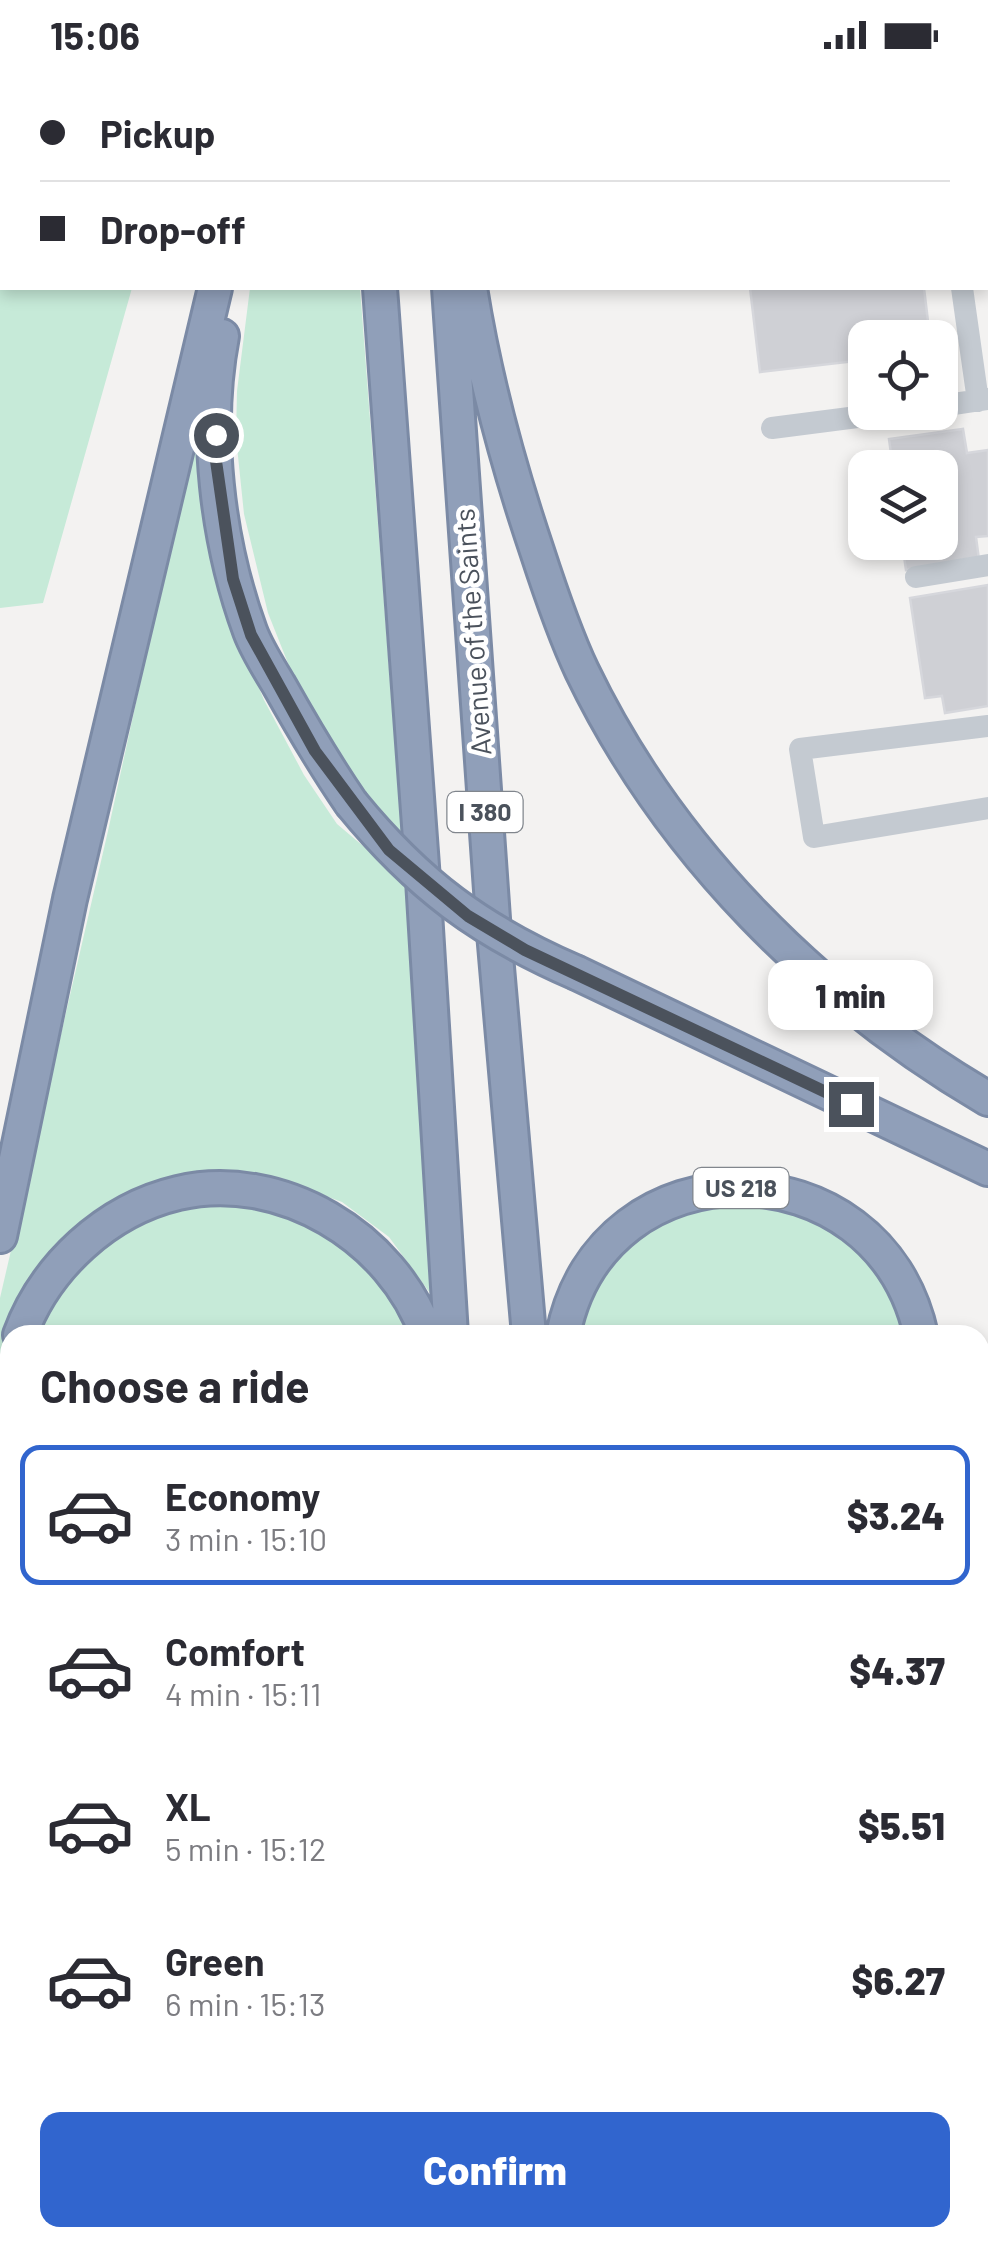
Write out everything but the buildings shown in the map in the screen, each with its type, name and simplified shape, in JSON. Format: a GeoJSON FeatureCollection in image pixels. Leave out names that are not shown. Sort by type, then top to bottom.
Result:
{"type":"FeatureCollection","features":[{"type":"Feature","properties":{"kind":"highway"},"geometry":{"type":"LineString","coordinates":[[0,1236],[70,899],[215,290]]}},
{"type":"Feature","properties":{"kind":"highway"},"geometry":{"type":"LineString","coordinates":[[232,290],[218,354],[215,409],[216,461],[233,579],[251,635],[315,751],[389,850],[468,916],[525,950],[988,1169]]}},
{"type":"Feature","properties":{"kind":"highway","name":"I 380"},"geometry":{"type":"LineString","coordinates":[[380,290],[424,880],[450,1325]]}},
{"type":"Feature","properties":{"kind":"highway","name":"Avenue of the Saints"},"geometry":{"type":"LineString","coordinates":[[449,290],[494,933],[527,1325]]}},
{"type":"Feature","properties":{"kind":"highway"},"geometry":{"type":"LineString","coordinates":[[470,290],[512,478],[549,588],[582,671],[657,796],[703,860],[814,975],[892,1036],[988,1099]]}},
{"type":"Feature","properties":{"kind":"highway","name":"US 218"},"geometry":{"type":"LineString","coordinates":[[565,1325],[569,1304],[582,1276],[598,1252],[624,1228],[675,1200],[709,1190],[735,1188],[796,1195],[848,1222],[889,1261],[919,1325]]}},
{"type":"Feature","properties":{"kind":"highway"},"geometry":{"type":"LineString","coordinates":[[25,1325],[46,1284],[104,1226],[179,1193],[219,1190],[262,1192],[343,1226],[376,1254],[400,1282],[421,1325]]}},
{"type":"Feature","properties":{"kind":"lane"},"geometry":{"type":"LineString","coordinates":[[958,403],[983,400],[962,290]]}},
{"type":"Feature","properties":{"kind":"lane"},"geometry":{"type":"LineString","coordinates":[[772,428],[848,418]]}},
{"type":"Feature","properties":{"kind":"lane"},"geometry":{"type":"LineString","coordinates":[[916,577],[988,565]]}},
{"type":"Feature","properties":{"kind":"lane"},"geometry":{"type":"LineString","coordinates":[[988,726],[800,750],[814,837],[988,808]]}},
{"type":"Feature","properties":{"kind":"green space"},"geometry":{"type":"Polygon","coordinates":[[[0,290],[131,290],[43,603],[0,608],[0,290]]]}},
{"type":"Feature","properties":{"kind":"green space"},"geometry":{"type":"Polygon","coordinates":[[[250,290],[360,290],[402,838],[311,721],[268,613],[244,514],[236,437],[237,391],[250,290]]]}},
{"type":"Feature","properties":{"kind":"green space"},"geometry":{"type":"Polygon","coordinates":[[[198,418],[236,633],[264,700],[304,775],[337,824],[407,883],[437,1288],[430,1293],[389,1237],[342,1202],[290,1183],[240,1173],[192,1176],[150,1186],[16,1325],[0,1325],[0,1298],[198,418]]]}},
{"type":"Feature","properties":{"kind":"green space"},"geometry":{"type":"Polygon","coordinates":[[[202,1199],[295,1209],[368,1257],[411,1325],[37,1325],[50,1296],[106,1237],[165,1207],[202,1199]]]}},
{"type":"Feature","properties":{"kind":"green space"},"geometry":{"type":"Polygon","coordinates":[[[699,1200],[814,1211],[877,1258],[907,1325],[575,1325],[577,1312],[629,1238],[699,1200]]]}},
{"type":"Feature","properties":{"kind":"route"},"geometry":{"type":"LineString","coordinates":[[216,435],[216,461],[233,579],[251,635],[315,751],[389,850],[468,916],[525,950],[851,1104]]}}]}
